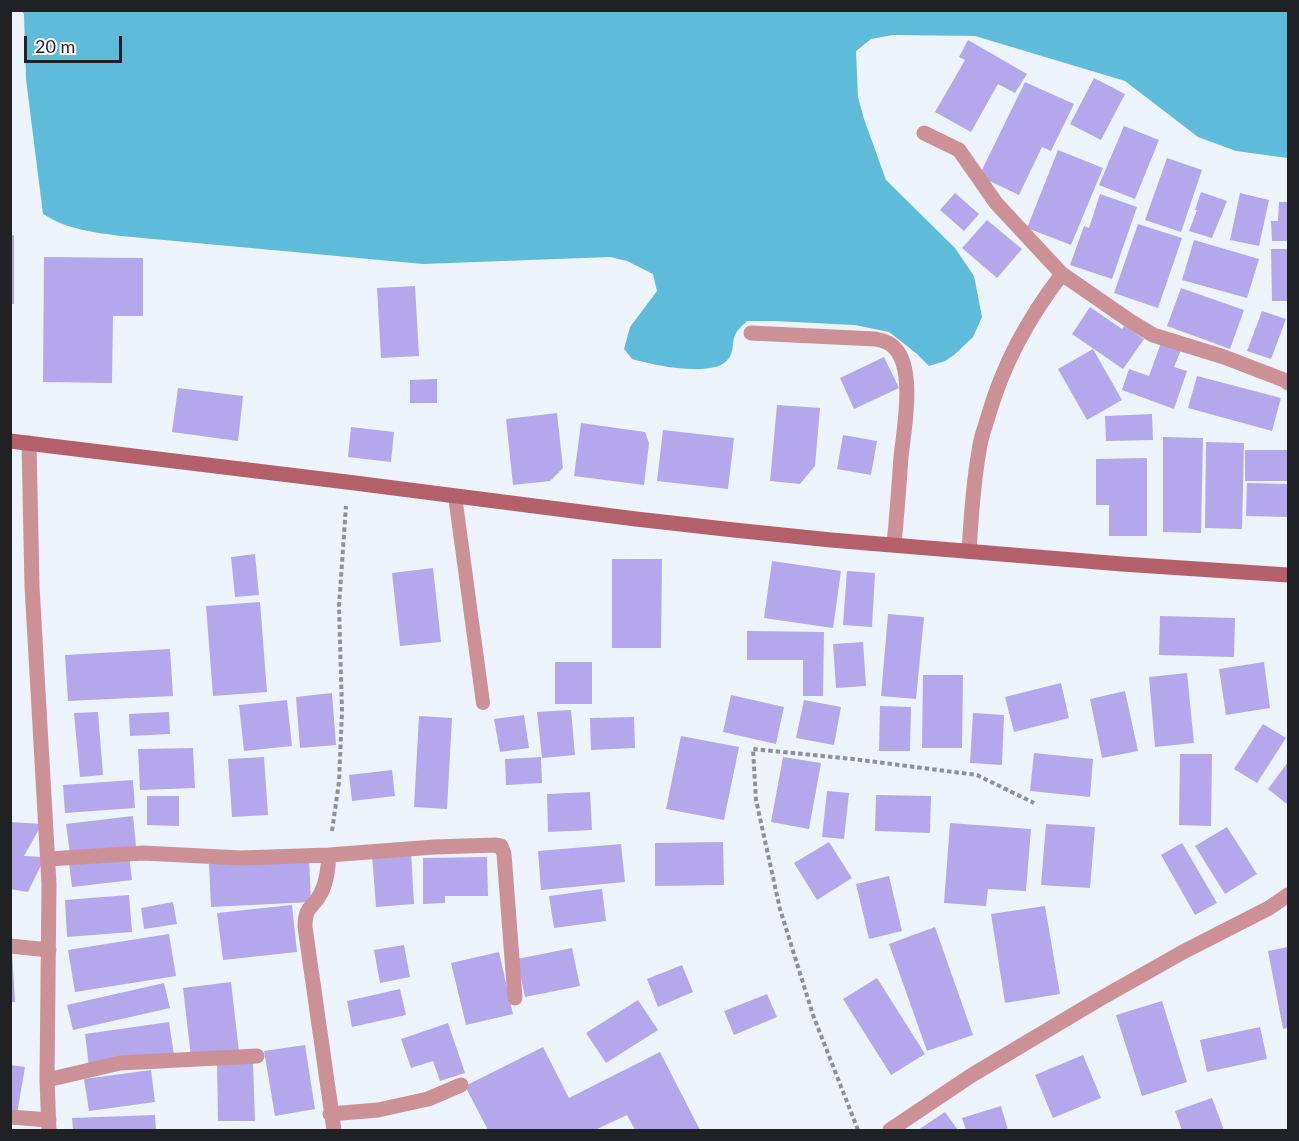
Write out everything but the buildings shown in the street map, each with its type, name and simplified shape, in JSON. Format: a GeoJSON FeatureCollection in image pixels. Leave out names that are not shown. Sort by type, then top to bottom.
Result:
{"type":"FeatureCollection","features":[{"type":"Feature","properties":{"kind":"street"},"geometry":{"type":"LineString","coordinates":[[924,133],[959,150],[996,203],[1062,274],[1130,321],[1154,334],[1224,357],[1288,383]]}},
{"type":"Feature","properties":{"kind":"street"},"geometry":{"type":"LineString","coordinates":[[969,551],[973,489],[979,448],[995,392],[1021,335],[1062,274]]}},
{"type":"Feature","properties":{"kind":"street"},"geometry":{"type":"LineString","coordinates":[[751,333],[875,339],[888,342],[897,351],[906,377],[906,402],[894,544]]}},
{"type":"Feature","properties":{"kind":"street"},"geometry":{"type":"LineString","coordinates":[[10,441],[734,530],[831,540],[1288,575]]}},
{"type":"Feature","properties":{"kind":"street"},"geometry":{"type":"LineString","coordinates":[[10,1117],[49,1125],[47,1080],[49,884],[32,586],[29,442]]}},
{"type":"Feature","properties":{"kind":"street"},"geometry":{"type":"LineString","coordinates":[[48,860],[143,854],[242,858],[329,855],[434,847],[501,846],[504,854],[515,998]]}},
{"type":"Feature","properties":{"kind":"street"},"geometry":{"type":"LineString","coordinates":[[329,855],[324,886],[320,896],[305,914],[305,927],[334,1131]]}},
{"type":"Feature","properties":{"kind":"street"},"geometry":{"type":"LineString","coordinates":[[890,1131],[972,1075],[1098,999],[1183,952],[1259,914],[1288,895]]}},
{"type":"Feature","properties":{"kind":"street"},"geometry":{"type":"LineString","coordinates":[[10,946],[49,950]]}},
{"type":"Feature","properties":{"kind":"street"},"geometry":{"type":"LineString","coordinates":[[47,1080],[120,1063],[257,1056]]}},
{"type":"Feature","properties":{"kind":"street"},"geometry":{"type":"LineString","coordinates":[[330,1113],[378,1110],[428,1099],[461,1085]]}},
{"type":"Feature","properties":{"kind":"lane"},"geometry":{"type":"LineString","coordinates":[[455,496],[483,703]]}},
{"type":"Feature","properties":{"kind":"path"},"geometry":{"type":"LineString","coordinates":[[329,855],[339,782],[342,712],[339,606],[347,482]]}},
{"type":"Feature","properties":{"kind":"path"},"geometry":{"type":"LineString","coordinates":[[858,1131],[813,1015],[780,909],[756,800],[753,749],[977,775],[1035,803]]}},
{"type":"Feature","properties":{"kind":"water"},"geometry":{"type":"Polygon","coordinates":[[[22,11],[1288,11],[1288,158],[1236,151],[1198,137],[1125,81],[975,36],[893,35],[871,39],[856,51],[858,97],[864,119],[886,180],[955,248],[974,276],[982,317],[973,337],[945,361],[929,366],[889,332],[855,325],[747,321],[736,333],[731,355],[722,364],[711,368],[684,369],[632,359],[624,349],[630,327],[657,291],[653,274],[627,261],[610,257],[423,264],[121,236],[81,230],[62,224],[43,214],[26,79],[24,14],[22,11]]]}}]}
